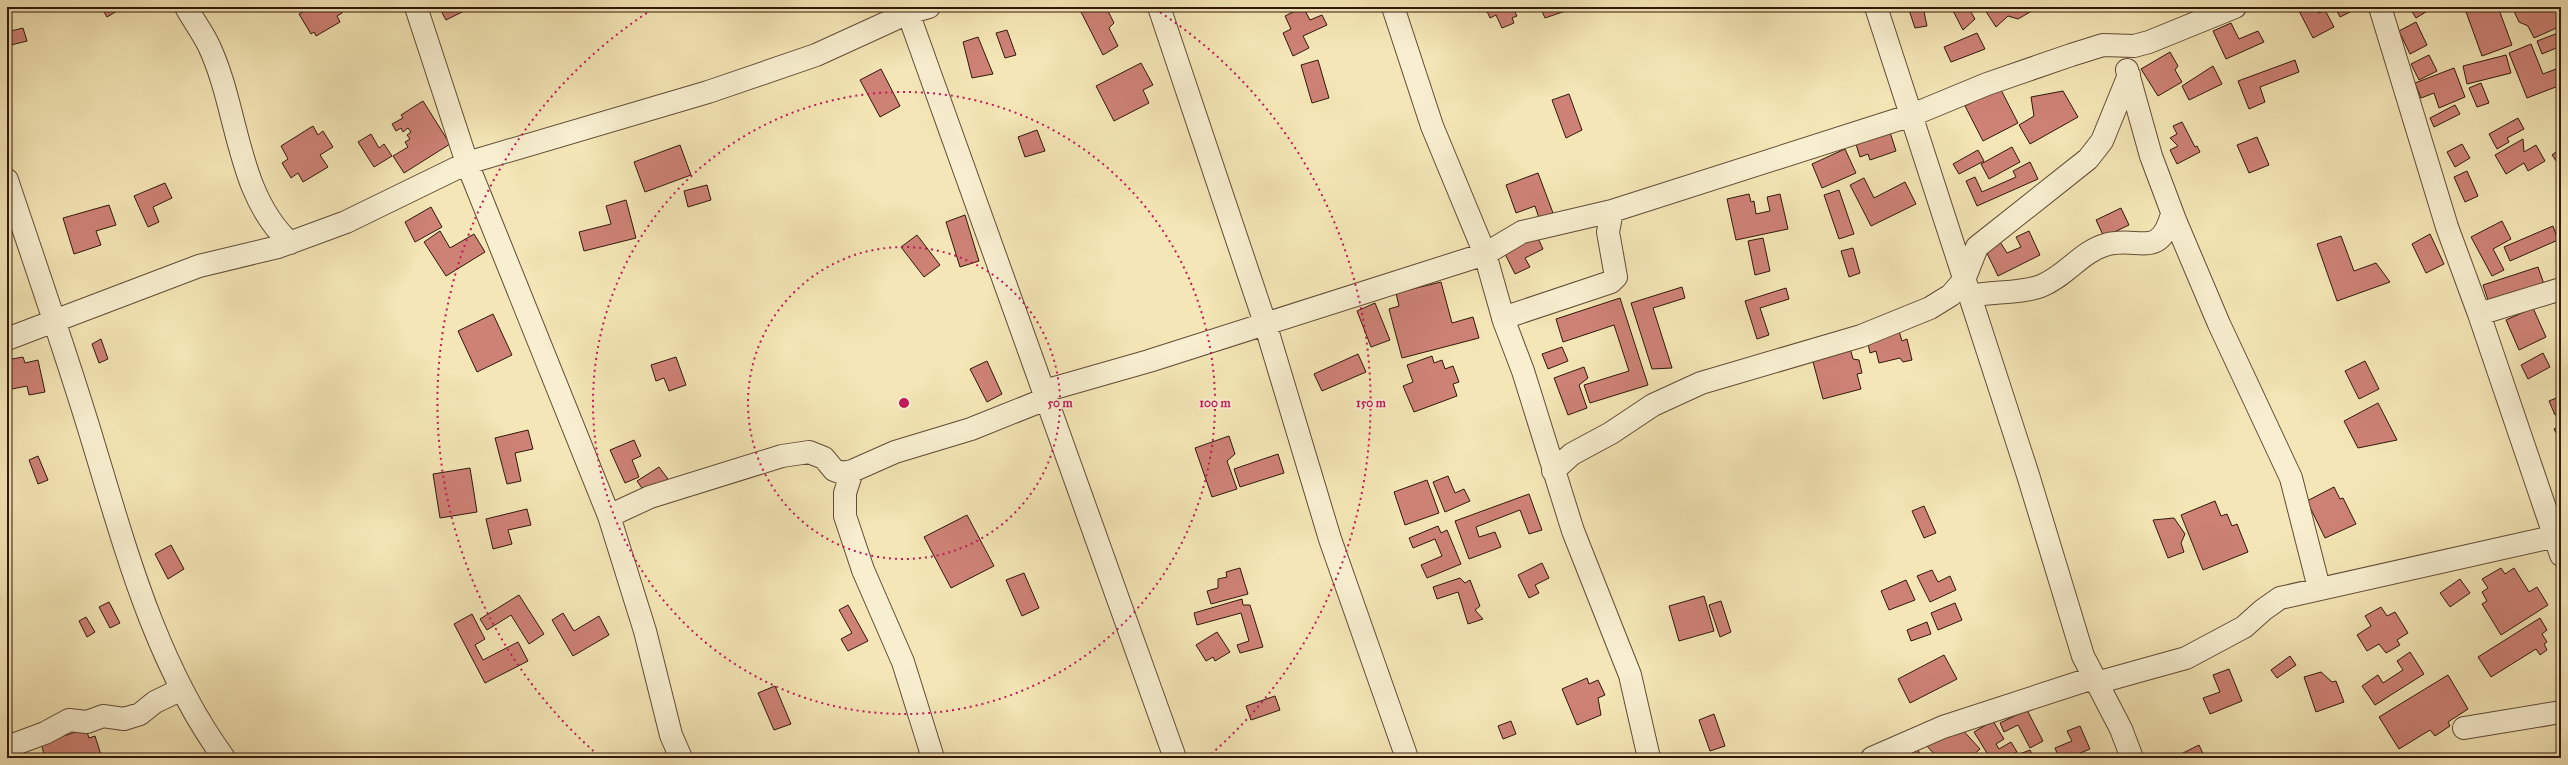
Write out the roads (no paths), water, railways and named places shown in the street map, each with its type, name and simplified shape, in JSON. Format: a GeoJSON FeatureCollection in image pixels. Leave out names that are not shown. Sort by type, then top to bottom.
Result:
{"type":"FeatureCollection","features":[{"type":"Feature","properties":{"kind":"street"},"geometry":{"type":"LineString","coordinates":[[186,7],[209,46],[227,101],[240,151],[256,192],[275,229],[290,243]]}},
{"type":"Feature","properties":{"kind":"street"},"geometry":{"type":"LineString","coordinates":[[416,7],[467,163],[608,516],[645,631],[671,735],[681,758]]}},
{"type":"Feature","properties":{"kind":"street"},"geometry":{"type":"LineString","coordinates":[[7,339],[199,266],[290,243],[346,222],[467,163],[716,89],[816,55],[907,10],[929,7]]}},
{"type":"Feature","properties":{"kind":"street"},"geometry":{"type":"LineString","coordinates":[[1159,7],[1265,323],[1330,539],[1407,758]]}},
{"type":"Feature","properties":{"kind":"street"},"geometry":{"type":"LineString","coordinates":[[1393,7],[1432,126],[1485,254],[1503,318],[1523,371],[1573,531],[1630,675],[1649,758]]}},
{"type":"Feature","properties":{"kind":"street"},"geometry":{"type":"LineString","coordinates":[[1876,7],[2028,475],[2076,635],[2095,680],[2121,729],[2132,758]]}},
{"type":"Feature","properties":{"kind":"street"},"geometry":{"type":"LineString","coordinates":[[608,516],[650,497],[782,456],[809,452],[824,458],[834,470],[842,473],[852,471],[895,452],[971,429],[1045,395],[1265,323],[1485,254],[1522,232],[1612,211],[1912,115],[1987,84],[2103,45],[2119,44],[2134,46],[2149,42],[2234,7]]}},
{"type":"Feature","properties":{"kind":"street"},"geometry":{"type":"LineString","coordinates":[[1872,758],[1943,727],[2095,680],[2186,658],[2244,628],[2263,610],[2280,598],[2319,588],[2559,542],[2447,227],[2380,7]]}},
{"type":"Feature","properties":{"kind":"street"},"geometry":{"type":"LineString","coordinates":[[907,10],[1175,758]]}},
{"type":"Feature","properties":{"kind":"street"},"geometry":{"type":"LineString","coordinates":[[2119,44],[2151,156],[2172,214],[2219,324],[2291,478],[2319,588]]}},
{"type":"Feature","properties":{"kind":"street"},"geometry":{"type":"LineString","coordinates":[[1967,288],[1977,247],[2088,159],[2102,141],[2129,75]]}},
{"type":"Feature","properties":{"kind":"street"},"geometry":{"type":"LineString","coordinates":[[7,180],[142,596],[182,689],[207,736],[224,758]]}},
{"type":"Feature","properties":{"kind":"street"},"geometry":{"type":"LineString","coordinates":[[1503,318],[1612,282],[1616,277],[1608,232],[1612,211]]}},
{"type":"Feature","properties":{"kind":"street"},"geometry":{"type":"LineString","coordinates":[[1553,471],[1572,454],[1611,433],[1653,405],[1701,383],[1860,336],[1930,308],[1951,295],[1967,288],[1987,292],[2022,290],[2040,286],[2056,279],[2087,254],[2106,245],[2151,244],[2166,233],[2172,214]]}},
{"type":"Feature","properties":{"kind":"street"},"geometry":{"type":"LineString","coordinates":[[2479,314],[2561,289]]}},
{"type":"Feature","properties":{"kind":"street"},"geometry":{"type":"LineString","coordinates":[[852,471],[845,494],[846,516],[863,570],[903,662],[933,758]]}},
{"type":"Feature","properties":{"kind":"street"},"geometry":{"type":"LineString","coordinates":[[7,747],[45,733],[69,720],[87,722],[102,716],[124,719],[140,714],[155,702],[182,689]]}},
{"type":"Feature","properties":{"kind":"street"},"geometry":{"type":"LineString","coordinates":[[2464,728],[2561,712]]}}]}
